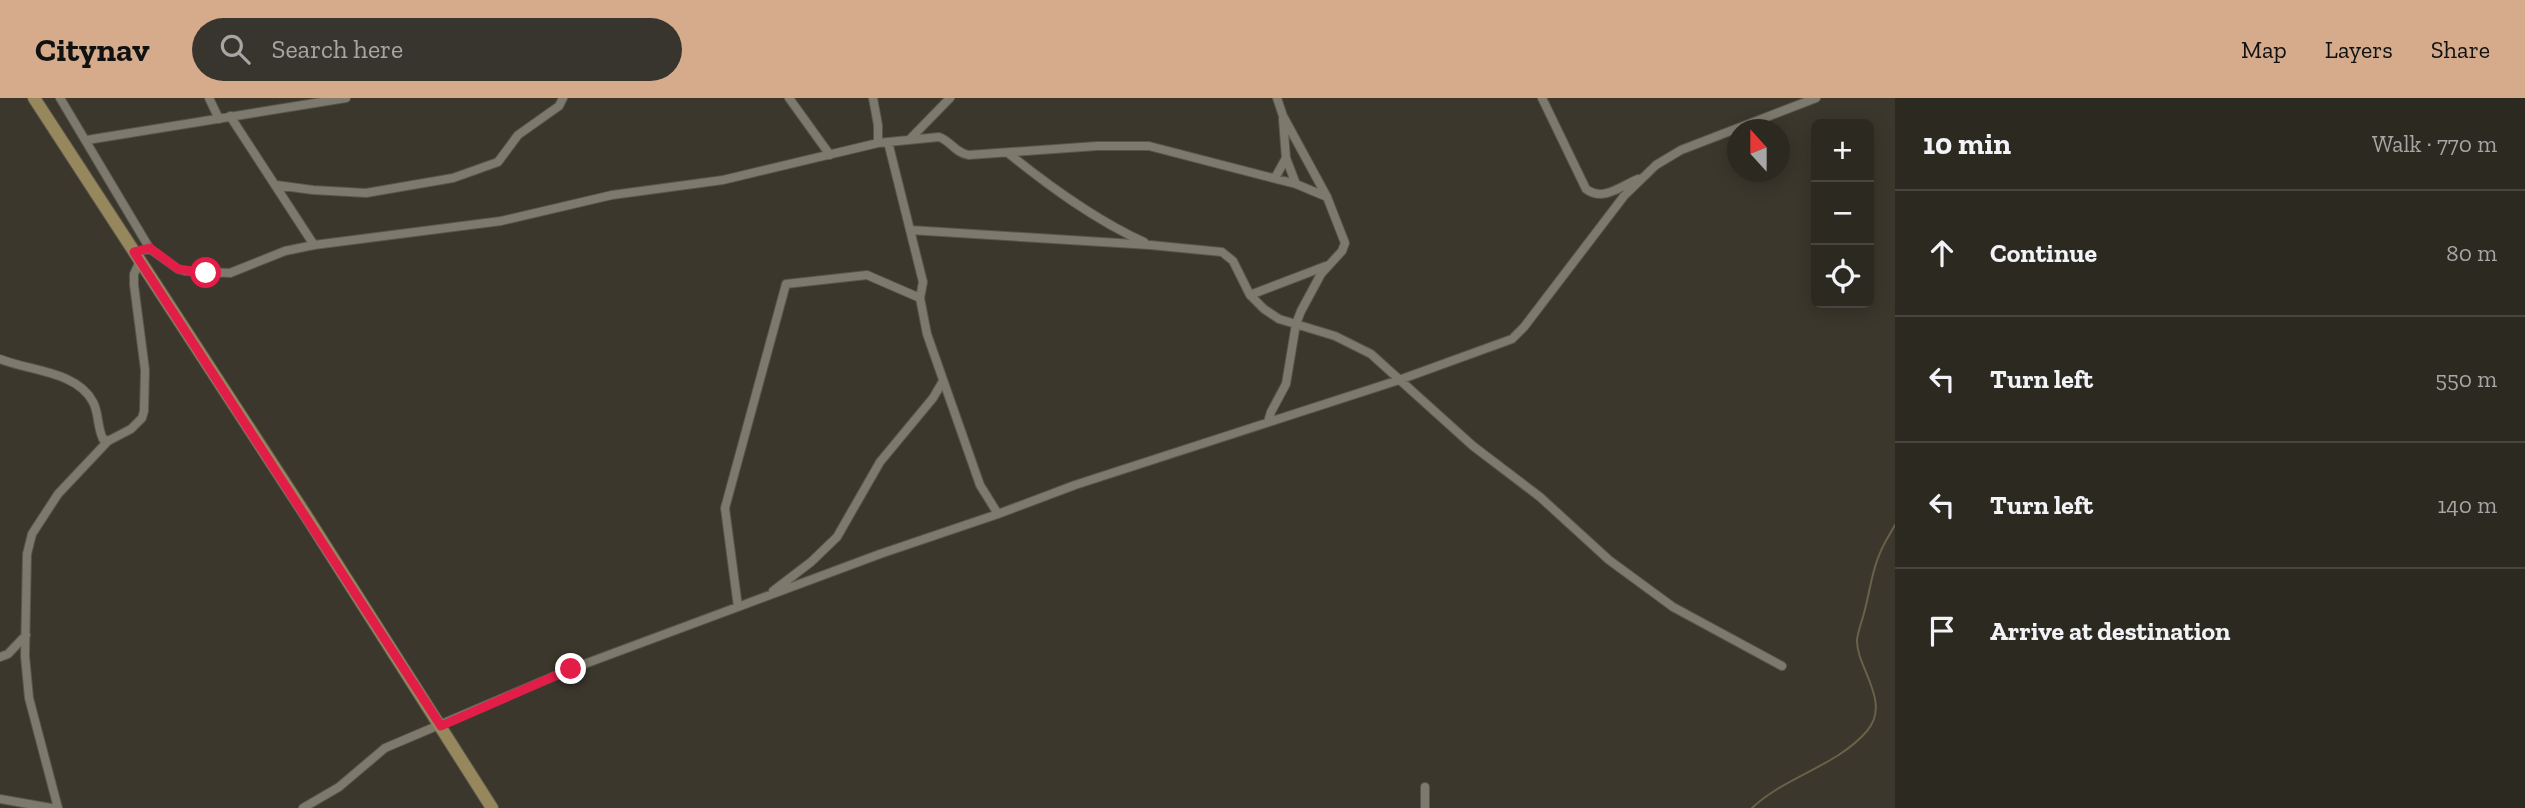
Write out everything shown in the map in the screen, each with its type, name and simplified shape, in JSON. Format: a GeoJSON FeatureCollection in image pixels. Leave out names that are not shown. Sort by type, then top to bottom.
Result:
{"type":"FeatureCollection","features":[{"type":"Feature","properties":{"kind":"street"},"geometry":{"type":"LineString","coordinates":[[34,98],[492,808]]}},
{"type":"Feature","properties":{"kind":"street"},"geometry":{"type":"LineString","coordinates":[[60,98],[150,248],[178,269],[219,274],[230,273],[285,251],[314,245],[501,221],[612,195],[723,180],[910,139],[941,138],[964,154],[1097,146],[1149,146],[1275,178],[1328,197]]}},
{"type":"Feature","properties":{"kind":"street"},"geometry":{"type":"LineString","coordinates":[[209,98],[219,118]]}},
{"type":"Feature","properties":{"kind":"street"},"geometry":{"type":"LineString","coordinates":[[87,140],[346,98]]}},
{"type":"Feature","properties":{"kind":"street"},"geometry":{"type":"LineString","coordinates":[[276,185],[366,193],[453,178],[498,162],[519,135],[559,106],[564,98]]}},
{"type":"Feature","properties":{"kind":"street"},"geometry":{"type":"LineString","coordinates":[[791,98],[830,155]]}},
{"type":"Feature","properties":{"kind":"street"},"geometry":{"type":"LineString","coordinates":[[873,98],[878,125],[923,282],[919,298],[926,334],[979,485],[998,514]]}},
{"type":"Feature","properties":{"kind":"street"},"geometry":{"type":"LineString","coordinates":[[910,139],[950,98]]}},
{"type":"Feature","properties":{"kind":"street"},"geometry":{"type":"LineString","coordinates":[[1268,422],[1286,384],[1296,324],[1321,274],[1342,251],[1345,243],[1328,197],[1283,116],[1277,98]]}},
{"type":"Feature","properties":{"kind":"street"},"geometry":{"type":"LineString","coordinates":[[1542,98],[1586,189],[1603,195],[1640,178],[1681,150],[1816,98]]}},
{"type":"Feature","properties":{"kind":"street"},"geometry":{"type":"LineString","coordinates":[[230,116],[314,245]]}},
{"type":"Feature","properties":{"kind":"street"},"geometry":{"type":"LineString","coordinates":[[1283,116],[1286,158],[1296,184]]}},
{"type":"Feature","properties":{"kind":"street"},"geometry":{"type":"LineString","coordinates":[[1008,153],[1038,177],[1122,232],[1150,245]]}},
{"type":"Feature","properties":{"kind":"street"},"geometry":{"type":"LineString","coordinates":[[1275,178],[1286,158]]}},
{"type":"Feature","properties":{"kind":"street"},"geometry":{"type":"LineString","coordinates":[[303,808],[339,787],[380,751],[571,669],[1087,481],[1399,380],[1512,339],[1640,178]]}},
{"type":"Feature","properties":{"kind":"street"},"geometry":{"type":"LineString","coordinates":[[910,230],[1222,252],[1233,261],[1250,295],[1265,309],[1279,319],[1335,336],[1371,354],[1473,446],[1540,497],[1609,560],[1672,607],[1782,666]]}},
{"type":"Feature","properties":{"kind":"street"},"geometry":{"type":"LineString","coordinates":[[58,808],[29,698],[26,670],[27,554],[32,534],[58,494],[108,440],[131,429],[142,418],[146,404],[145,370],[134,274],[137,257],[150,248]]}},
{"type":"Feature","properties":{"kind":"street"},"geometry":{"type":"LineString","coordinates":[[1250,295],[1329,265]]}},
{"type":"Feature","properties":{"kind":"street"},"geometry":{"type":"LineString","coordinates":[[738,607],[724,508],[786,284],[867,275],[919,298]]}},
{"type":"Feature","properties":{"kind":"street"},"geometry":{"type":"LineString","coordinates":[[0,359],[78,384],[92,399],[100,433],[103,439],[108,440]]}},
{"type":"Feature","properties":{"kind":"street"},"geometry":{"type":"LineString","coordinates":[[763,598],[811,562],[837,537],[880,462],[933,398],[943,381]]}},
{"type":"Feature","properties":{"kind":"street"},"geometry":{"type":"LineString","coordinates":[[0,657],[8,654],[26,635]]}},
{"type":"Feature","properties":{"kind":"street"},"geometry":{"type":"LineString","coordinates":[[1425,787],[1425,808]]}},
{"type":"Feature","properties":{"kind":"street"},"geometry":{"type":"LineString","coordinates":[[0,799],[51,808]]}},
{"type":"Feature","properties":{"kind":"waterway"},"geometry":{"type":"LineString","coordinates":[[1752,808],[1780,787],[1855,743],[1874,720],[1875,697],[1857,640],[1875,566],[1895,525]]}},
{"type":"Feature","properties":{"kind":"route"},"geometry":{"type":"LineString","coordinates":[[206,273],[178,269],[150,248],[134,252],[441,726],[571,669]]}}]}
